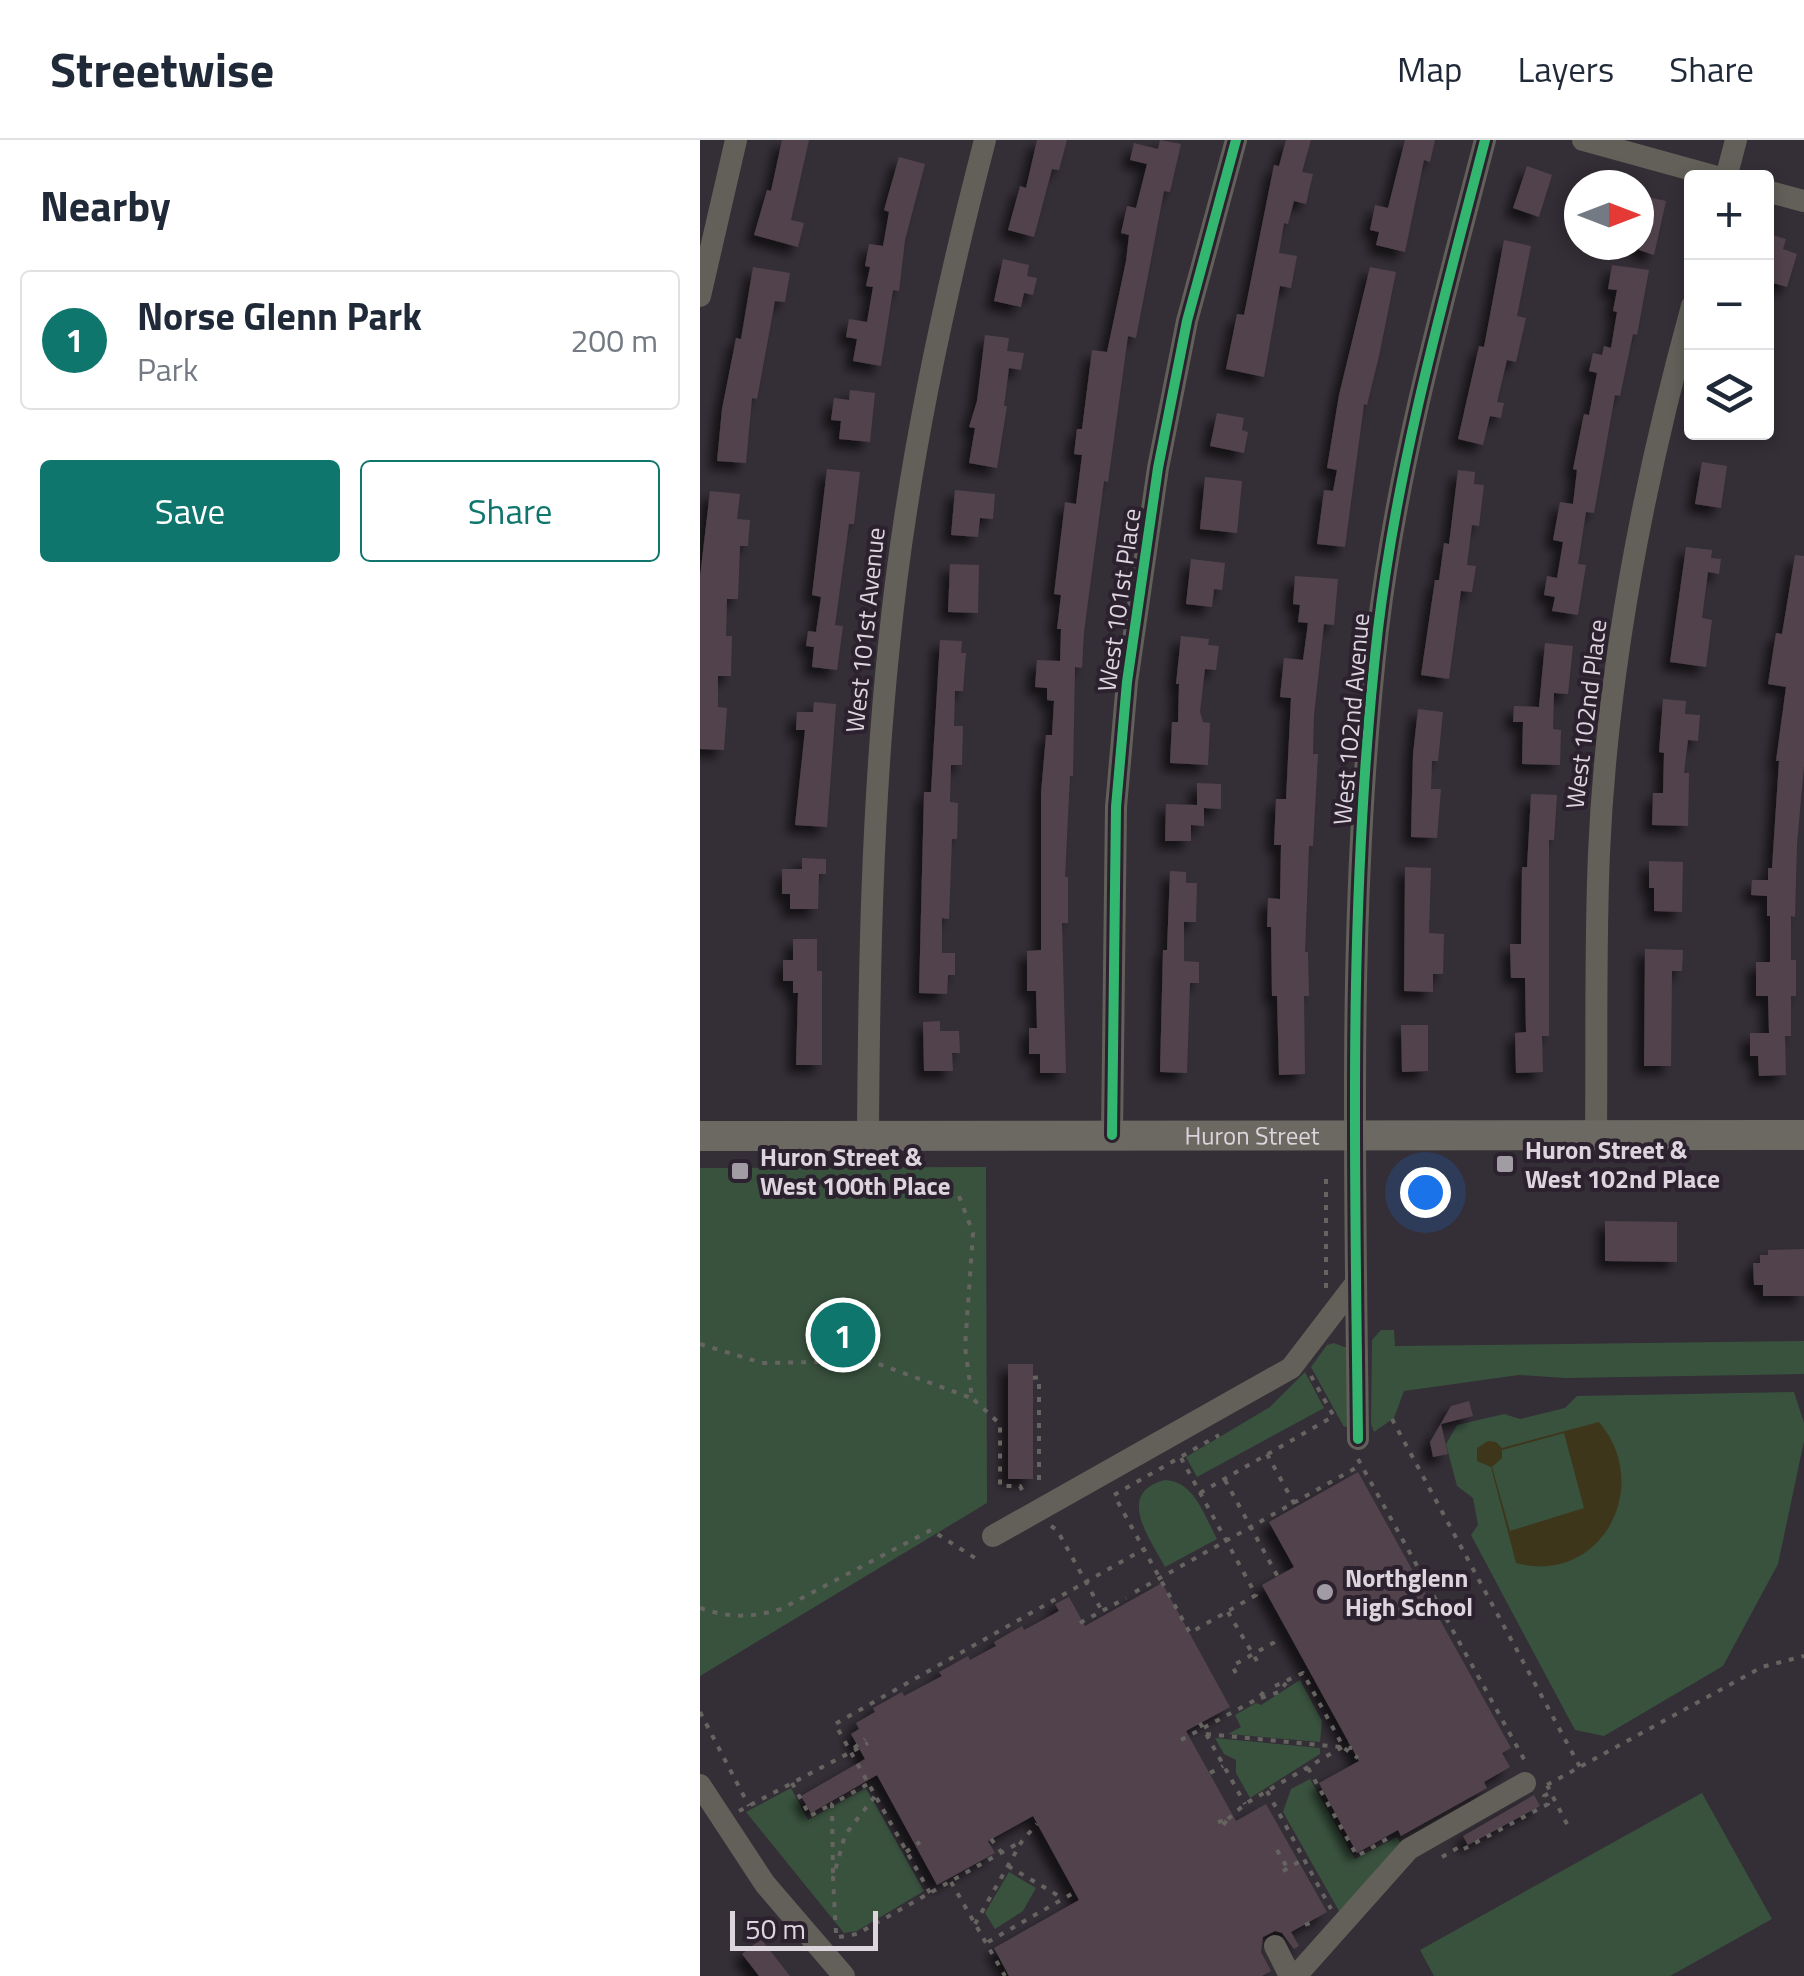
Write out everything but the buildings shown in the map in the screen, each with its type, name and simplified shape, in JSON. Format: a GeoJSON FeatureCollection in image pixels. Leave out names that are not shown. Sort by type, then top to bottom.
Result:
{"type":"FeatureCollection","features":[{"type":"Feature","properties":{"kind":"main road","name":"Huron Street"},"geometry":{"type":"LineString","coordinates":[[700,1136],[1804,1135]]}},
{"type":"Feature","properties":{"kind":"street"},"geometry":{"type":"LineString","coordinates":[[700,296],[736,140]]}},
{"type":"Feature","properties":{"kind":"street","name":"West 101st Avenue"},"geometry":{"type":"LineString","coordinates":[[868,1136],[871,879],[889,641],[927,382],[985,140]]}},
{"type":"Feature","properties":{"kind":"street","name":"West 101st Place"},"geometry":{"type":"LineString","coordinates":[[1112,1135],[1116,807],[1127,682],[1158,468],[1180,358],[1236,140]]}},
{"type":"Feature","properties":{"kind":"street","name":"West 102nd Avenue"},"geometry":{"type":"LineString","coordinates":[[1351,1440],[1356,1284],[1355,956],[1360,816],[1379,626],[1420,388],[1485,140]]}},
{"type":"Feature","properties":{"kind":"street"},"geometry":{"type":"LineString","coordinates":[[1583,140],[1694,170]]}},
{"type":"Feature","properties":{"kind":"street"},"geometry":{"type":"LineString","coordinates":[[1727,170],[1736,140]]}},
{"type":"Feature","properties":{"kind":"street"},"geometry":{"type":"LineString","coordinates":[[1774,193],[1804,202]]}},
{"type":"Feature","properties":{"kind":"street","name":"West 102nd Place"},"geometry":{"type":"LineString","coordinates":[[1596,1135],[1599,851],[1608,736],[1630,580],[1684,339]]}},
{"type":"Feature","properties":{"kind":"street"},"geometry":{"type":"LineString","coordinates":[[993,1536],[1291,1368],[1356,1284]]}},
{"type":"Feature","properties":{"kind":"street"},"geometry":{"type":"LineString","coordinates":[[1275,1946],[1290,1976],[1302,1969],[1410,1849],[1525,1773]]}},
{"type":"Feature","properties":{"kind":"street"},"geometry":{"type":"LineString","coordinates":[[702,1795],[765,1884],[844,1976]]}},
{"type":"Feature","properties":{"kind":"path"},"geometry":{"type":"LineString","coordinates":[[1326,1178],[1326,1296]]}},
{"type":"Feature","properties":{"kind":"path"},"geometry":{"type":"LineString","coordinates":[[959,1196],[973,1233],[965,1347],[972,1398]]}},
{"type":"Feature","properties":{"kind":"path"},"geometry":{"type":"LineString","coordinates":[[700,1344],[762,1362],[871,1361],[972,1398],[1000,1424],[1000,1486],[1020,1486],[1032,1511],[1057,1530],[1102,1611]]}},
{"type":"Feature","properties":{"kind":"path"},"geometry":{"type":"LineString","coordinates":[[1308,1369],[1351,1440],[1390,1524],[1525,1773]]}},
{"type":"Feature","properties":{"kind":"path"},"geometry":{"type":"LineString","coordinates":[[1032,1378],[1039,1378],[1039,1497],[1032,1511]]}},
{"type":"Feature","properties":{"kind":"path"},"geometry":{"type":"LineString","coordinates":[[1200,1493],[1334,1416]]}},
{"type":"Feature","properties":{"kind":"path"},"geometry":{"type":"LineString","coordinates":[[1392,1420],[1580,1767]]}},
{"type":"Feature","properties":{"kind":"path"},"geometry":{"type":"LineString","coordinates":[[1267,1454],[1295,1505]]}},
{"type":"Feature","properties":{"kind":"path"},"geometry":{"type":"LineString","coordinates":[[1181,1458],[1226,1540],[1256,1595],[1190,1632],[1114,1495],[1181,1458]]}},
{"type":"Feature","properties":{"kind":"path"},"geometry":{"type":"LineString","coordinates":[[1135,1592],[1362,1465]]}},
{"type":"Feature","properties":{"kind":"path"},"geometry":{"type":"LineString","coordinates":[[1224,1479],[1278,1577]]}},
{"type":"Feature","properties":{"kind":"path"},"geometry":{"type":"LineString","coordinates":[[700,1608],[732,1617],[781,1610],[931,1530],[975,1558]]}},
{"type":"Feature","properties":{"kind":"path"},"geometry":{"type":"LineString","coordinates":[[930,1894],[835,1724],[953,1661],[1144,1549]]}},
{"type":"Feature","properties":{"kind":"path"},"geometry":{"type":"LineString","coordinates":[[1080,1623],[1126,1598]]}},
{"type":"Feature","properties":{"kind":"path"},"geometry":{"type":"LineString","coordinates":[[1228,1612],[1255,1663]]}},
{"type":"Feature","properties":{"kind":"path"},"geometry":{"type":"LineString","coordinates":[[1236,1673],[1232,1666],[1273,1644],[1277,1650]]}},
{"type":"Feature","properties":{"kind":"path"},"geometry":{"type":"LineString","coordinates":[[1570,1830],[1548,1785],[1762,1666],[1804,1656]]}},
{"type":"Feature","properties":{"kind":"path"},"geometry":{"type":"LineString","coordinates":[[1275,1686],[1303,1673],[1352,1750]]}},
{"type":"Feature","properties":{"kind":"path"},"geometry":{"type":"LineString","coordinates":[[1181,1740],[1228,1712],[1279,1692],[1286,1683]]}},
{"type":"Feature","properties":{"kind":"path"},"geometry":{"type":"LineString","coordinates":[[1259,1698],[1265,1690]]}},
{"type":"Feature","properties":{"kind":"path"},"geometry":{"type":"LineString","coordinates":[[700,1712],[750,1806]]}},
{"type":"Feature","properties":{"kind":"path"},"geometry":{"type":"LineString","coordinates":[[1203,1728],[1352,1750]]}},
{"type":"Feature","properties":{"kind":"path"},"geometry":{"type":"LineString","coordinates":[[1203,1728],[1245,1804]]}},
{"type":"Feature","properties":{"kind":"path"},"geometry":{"type":"LineString","coordinates":[[722,1820],[866,1741]]}},
{"type":"Feature","properties":{"kind":"path"},"geometry":{"type":"LineString","coordinates":[[1222,1828],[1258,1796],[1308,1768],[1352,1750]]}},
{"type":"Feature","properties":{"kind":"path"},"geometry":{"type":"LineString","coordinates":[[1210,1773],[1224,1765]]}},
{"type":"Feature","properties":{"kind":"path"},"geometry":{"type":"LineString","coordinates":[[1308,1768],[1357,1856],[1395,1835]]}},
{"type":"Feature","properties":{"kind":"path"},"geometry":{"type":"LineString","coordinates":[[792,1783],[810,1816],[868,1784]]}},
{"type":"Feature","properties":{"kind":"path"},"geometry":{"type":"LineString","coordinates":[[1267,1791],[1341,1926]]}},
{"type":"Feature","properties":{"kind":"path"},"geometry":{"type":"LineString","coordinates":[[1433,1862],[1548,1804],[1544,1796],[1551,1792]]}},
{"type":"Feature","properties":{"kind":"path"},"geometry":{"type":"LineString","coordinates":[[833,1878],[845,1835],[875,1796]]}},
{"type":"Feature","properties":{"kind":"path"},"geometry":{"type":"LineString","coordinates":[[1258,1796],[1262,1803]]}},
{"type":"Feature","properties":{"kind":"path"},"geometry":{"type":"LineString","coordinates":[[832,1804],[838,1935],[857,1934],[1022,1841]]}},
{"type":"Feature","properties":{"kind":"path"},"geometry":{"type":"LineString","coordinates":[[1218,1822],[1228,1819]]}},
{"type":"Feature","properties":{"kind":"path"},"geometry":{"type":"LineString","coordinates":[[975,1924],[1022,1841],[1037,1824]]}},
{"type":"Feature","properties":{"kind":"path"},"geometry":{"type":"LineString","coordinates":[[995,1840],[1002,1853]]}},
{"type":"Feature","properties":{"kind":"path"},"geometry":{"type":"LineString","coordinates":[[906,1852],[920,1844]]}},
{"type":"Feature","properties":{"kind":"path"},"geometry":{"type":"LineString","coordinates":[[1277,1850],[1285,1870],[1304,1859]]}},
{"type":"Feature","properties":{"kind":"path"},"geometry":{"type":"LineString","coordinates":[[1008,1866],[1064,1898]]}},
{"type":"Feature","properties":{"kind":"path"},"geometry":{"type":"LineString","coordinates":[[951,1882],[1004,1976]]}},
{"type":"Feature","properties":{"kind":"path"},"geometry":{"type":"LineString","coordinates":[[986,1943],[1075,1892]]}},
{"type":"Feature","properties":{"kind":"path"},"geometry":{"type":"LineString","coordinates":[[1041,1912],[1044,1919]]}},
{"type":"Feature","properties":{"kind":"green space"},"geometry":{"type":"Polygon","coordinates":[[[986,1167],[987,1503],[700,1676],[700,1168],[986,1167]]]}},
{"type":"Feature","properties":{"kind":"green space"},"geometry":{"type":"Polygon","coordinates":[[[1381,1330],[1394,1330],[1395,1346],[1804,1341],[1804,1374],[1565,1378],[1519,1375],[1404,1391],[1394,1418],[1374,1432],[1372,1340],[1381,1330]]]}},
{"type":"Feature","properties":{"kind":"green space"},"geometry":{"type":"Polygon","coordinates":[[[1334,1343],[1350,1349],[1348,1426],[1344,1427],[1311,1367],[1327,1345],[1334,1343]]]}},
{"type":"Feature","properties":{"kind":"green space"},"geometry":{"type":"Polygon","coordinates":[[[1305,1372],[1324,1408],[1197,1477],[1186,1457],[1270,1407],[1305,1372]]]}},
{"type":"Feature","properties":{"kind":"green space"},"geometry":{"type":"Polygon","coordinates":[[[1794,1392],[1804,1423],[1804,1441],[1778,1564],[1723,1666],[1604,1736],[1575,1730],[1471,1535],[1478,1525],[1473,1498],[1457,1486],[1446,1444],[1457,1425],[1504,1414],[1520,1419],[1565,1408],[1577,1396],[1794,1392]]]}},
{"type":"Feature","properties":{"kind":"green space"},"geometry":{"type":"Polygon","coordinates":[[[1165,1480],[1191,1493],[1217,1539],[1165,1567],[1145,1531],[1139,1506],[1150,1486],[1165,1480]]]}},
{"type":"Feature","properties":{"kind":"green space"},"geometry":{"type":"Polygon","coordinates":[[[1300,1680],[1322,1721],[1320,1742],[1228,1734],[1241,1727],[1235,1715],[1256,1703],[1261,1705],[1300,1680]]]}},
{"type":"Feature","properties":{"kind":"green space"},"geometry":{"type":"Polygon","coordinates":[[[1215,1738],[1320,1748],[1320,1754],[1250,1798],[1236,1773],[1236,1760],[1224,1754],[1215,1738]]]}},
{"type":"Feature","properties":{"kind":"green space"},"geometry":{"type":"Polygon","coordinates":[[[1310,1779],[1355,1859],[1397,1837],[1403,1848],[1339,1911],[1283,1812],[1291,1789],[1310,1779]]]}},
{"type":"Feature","properties":{"kind":"green space"},"geometry":{"type":"Polygon","coordinates":[[[791,1788],[808,1820],[866,1788],[924,1891],[857,1931],[844,1933],[746,1812],[791,1788]]]}},
{"type":"Feature","properties":{"kind":"green space"},"geometry":{"type":"Polygon","coordinates":[[[1702,1793],[1772,1919],[1670,1976],[1434,1976],[1420,1950],[1702,1793]]]}},
{"type":"Feature","properties":{"kind":"green space"},"geometry":{"type":"Polygon","coordinates":[[[1009,1872],[1036,1888],[1023,1911],[995,1929],[985,1913],[1009,1872]]]}},
{"type":"Feature","properties":{"kind":"sand"},"geometry":{"type":"Polygon","coordinates":[[[1599,1422],[1615,1447],[1621,1474],[1619,1501],[1610,1525],[1594,1545],[1573,1560],[1546,1566],[1516,1563],[1491,1467],[1477,1461],[1477,1448],[1488,1441],[1502,1448],[1599,1422]],[[1564,1433],[1502,1450],[1502,1458],[1492,1467],[1510,1531],[1584,1508],[1564,1433]]]}},
{"type":"Feature","properties":{"kind":"cycle path"},"geometry":{"type":"LineString","coordinates":[[1112,1135],[1116,807],[1127,682],[1158,468],[1187,321],[1236,140]]}},
{"type":"Feature","properties":{"kind":"cycle path"},"geometry":{"type":"LineString","coordinates":[[1358,1439],[1355,1033],[1368,730],[1397,505],[1423,383],[1485,140]]}},
{"type":"Feature","properties":{"kind":"place","name":"Huron Street & West 102nd Place"},"geometry":{"type":"Point","coordinates":[1505,1164]}},
{"type":"Feature","properties":{"kind":"place","name":"Huron Street & West 100th Place"},"geometry":{"type":"Point","coordinates":[740,1171]}},
{"type":"Feature","properties":{"kind":"place","name":"Norse Glenn Park"},"geometry":{"type":"Point","coordinates":[843,1335]}},
{"type":"Feature","properties":{"kind":"place","name":"Northglenn High School"},"geometry":{"type":"Point","coordinates":[1325,1592]}}]}
